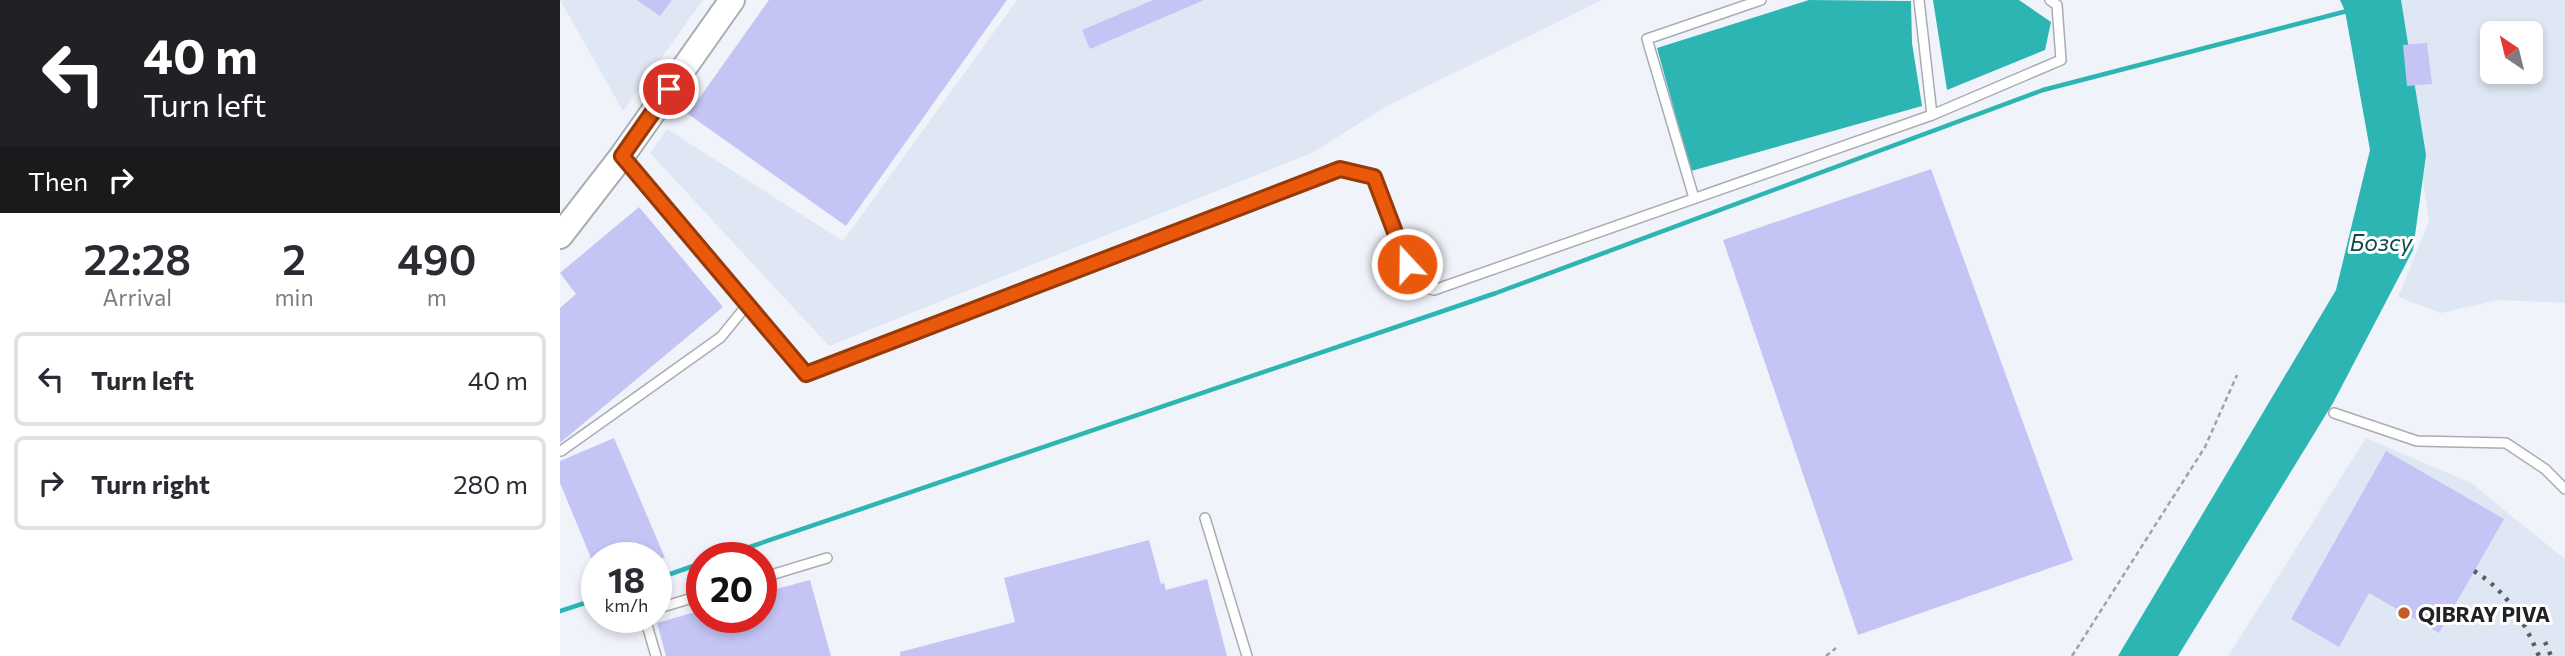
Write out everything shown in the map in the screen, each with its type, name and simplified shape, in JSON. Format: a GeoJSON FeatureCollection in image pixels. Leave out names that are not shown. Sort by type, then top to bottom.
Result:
{"type":"FeatureCollection","features":[{"type":"Feature","properties":{"kind":"main road"},"geometry":{"type":"LineString","coordinates":[[560,236],[622,156],[732,0]]}},
{"type":"Feature","properties":{"kind":"lane"},"geometry":{"type":"LineString","coordinates":[[1694,198],[1647,39],[1761,0]]}},
{"type":"Feature","properties":{"kind":"lane"},"geometry":{"type":"LineString","coordinates":[[1919,0],[1932,115]]}},
{"type":"Feature","properties":{"kind":"lane"},"geometry":{"type":"LineString","coordinates":[[622,156],[806,374],[1340,169],[1374,177],[1416,286],[1434,290],[1932,115],[2062,60],[2057,5],[2050,0]]}},
{"type":"Feature","properties":{"kind":"lane"},"geometry":{"type":"LineString","coordinates":[[561,452],[721,337],[747,304]]}},
{"type":"Feature","properties":{"kind":"lane"},"geometry":{"type":"LineString","coordinates":[[2334,413],[2417,441],[2506,443],[2544,469],[2565,488]]}},
{"type":"Feature","properties":{"kind":"lane"},"geometry":{"type":"LineString","coordinates":[[1205,517],[1247,656]]}},
{"type":"Feature","properties":{"kind":"lane"},"geometry":{"type":"LineString","coordinates":[[777,573],[827,558]]}},
{"type":"Feature","properties":{"kind":"lane"},"geometry":{"type":"LineString","coordinates":[[649,633],[656,656]]}},
{"type":"Feature","properties":{"kind":"path"},"geometry":{"type":"LineString","coordinates":[[2072,656],[2205,447],[2237,375]]}},
{"type":"Feature","properties":{"kind":"path"},"geometry":{"type":"LineString","coordinates":[[1826,656],[1836,648]]}},
{"type":"Feature","properties":{"kind":"shaded area"},"geometry":{"type":"Polygon","coordinates":[[[560,0],[703,0],[623,111],[560,0]]]}},
{"type":"Feature","properties":{"kind":"shaded area"},"geometry":{"type":"Polygon","coordinates":[[[1017,0],[1602,0],[1387,106],[1312,153],[829,346],[650,153],[667,129],[843,241],[1017,0]]]}},
{"type":"Feature","properties":{"kind":"shaded area"},"geometry":{"type":"Polygon","coordinates":[[[2394,0],[2565,0],[2565,303],[2499,300],[2441,313],[2398,297],[2429,221],[2399,14],[2394,0]]]}},
{"type":"Feature","properties":{"kind":"shaded area"},"geometry":{"type":"Polygon","coordinates":[[[2366,438],[2471,483],[2565,559],[2565,656],[2228,656],[2366,438]]]}},
{"type":"Feature","properties":{"kind":"water"},"geometry":{"type":"Polygon","coordinates":[[[1809,0],[1911,1],[1912,43],[1922,106],[1691,171],[1657,48],[1809,0]]]}},
{"type":"Feature","properties":{"kind":"water"},"geometry":{"type":"Polygon","coordinates":[[[1933,0],[2019,0],[2051,22],[2045,50],[1947,90],[1933,0]]]}},
{"type":"Feature","properties":{"kind":"water","name":"Бозсу"},"geometry":{"type":"Polygon","coordinates":[[[2340,0],[2401,0],[2426,155],[2413,250],[2333,403],[2178,656],[2118,656],[2336,290],[2370,150],[2345,11],[2340,0]]]}},
{"type":"Feature","properties":{"kind":"building"},"geometry":{"type":"Polygon","coordinates":[[[637,0],[672,0],[660,16],[637,0]]]}},
{"type":"Feature","properties":{"kind":"building"},"geometry":{"type":"Polygon","coordinates":[[[769,0],[1007,0],[846,226],[688,114],[769,0]]]}},
{"type":"Feature","properties":{"kind":"building"},"geometry":{"type":"Polygon","coordinates":[[[1153,0],[1204,0],[1090,49],[1082,30],[1153,0]]]}},
{"type":"Feature","properties":{"kind":"building"},"geometry":{"type":"Polygon","coordinates":[[[2427,43],[2432,84],[2407,86],[2403,45],[2427,43]]]}},
{"type":"Feature","properties":{"kind":"building"},"geometry":{"type":"Polygon","coordinates":[[[1931,169],[2073,560],[1858,635],[1723,240],[1931,169]]]}},
{"type":"Feature","properties":{"kind":"building"},"geometry":{"type":"Polygon","coordinates":[[[639,207],[723,307],[560,443],[560,308],[576,294],[560,273],[639,207]]]}},
{"type":"Feature","properties":{"kind":"building"},"geometry":{"type":"Polygon","coordinates":[[[614,438],[658,542],[584,542],[560,483],[560,461],[614,438]]]}},
{"type":"Feature","properties":{"kind":"building"},"geometry":{"type":"Polygon","coordinates":[[[2386,451],[2504,519],[2439,633],[2369,593],[2339,647],[2291,619],[2386,451]]]}},
{"type":"Feature","properties":{"kind":"building"},"geometry":{"type":"Polygon","coordinates":[[[1149,540],[1161,584],[1164,583],[1166,590],[1207,579],[1227,656],[900,656],[900,652],[1015,622],[1004,578],[1149,540]]]}},
{"type":"Feature","properties":{"kind":"building"},"geometry":{"type":"Polygon","coordinates":[[[810,580],[831,656],[666,656],[660,633],[672,633],[672,619],[686,615],[686,633],[777,633],[777,589],[810,580]]]}},
{"type":"Feature","properties":{"kind":"waterway"},"geometry":{"type":"LineString","coordinates":[[764,542],[1496,293],[2043,90],[2351,10]]}},
{"type":"Feature","properties":{"kind":"waterway"},"geometry":{"type":"LineString","coordinates":[[672,573],[686,569]]}},
{"type":"Feature","properties":{"kind":"waterway"},"geometry":{"type":"LineString","coordinates":[[560,611],[581,604]]}},
{"type":"Feature","properties":{"kind":"railway"},"geometry":{"type":"LineString","coordinates":[[2474,571],[2505,597],[2539,656]]}},
{"type":"Feature","properties":{"kind":"railway"},"geometry":{"type":"LineString","coordinates":[[2545,642],[2551,656]]}},
{"type":"Feature","properties":{"kind":"place","name":"QIBRAY PIVA"},"geometry":{"type":"Point","coordinates":[2404,613]}},
{"type":"Feature","properties":{"kind":"route"},"geometry":{"type":"LineString","coordinates":[[669,89],[622,156],[806,374],[1340,169],[1374,177],[1407,264]]}}]}
